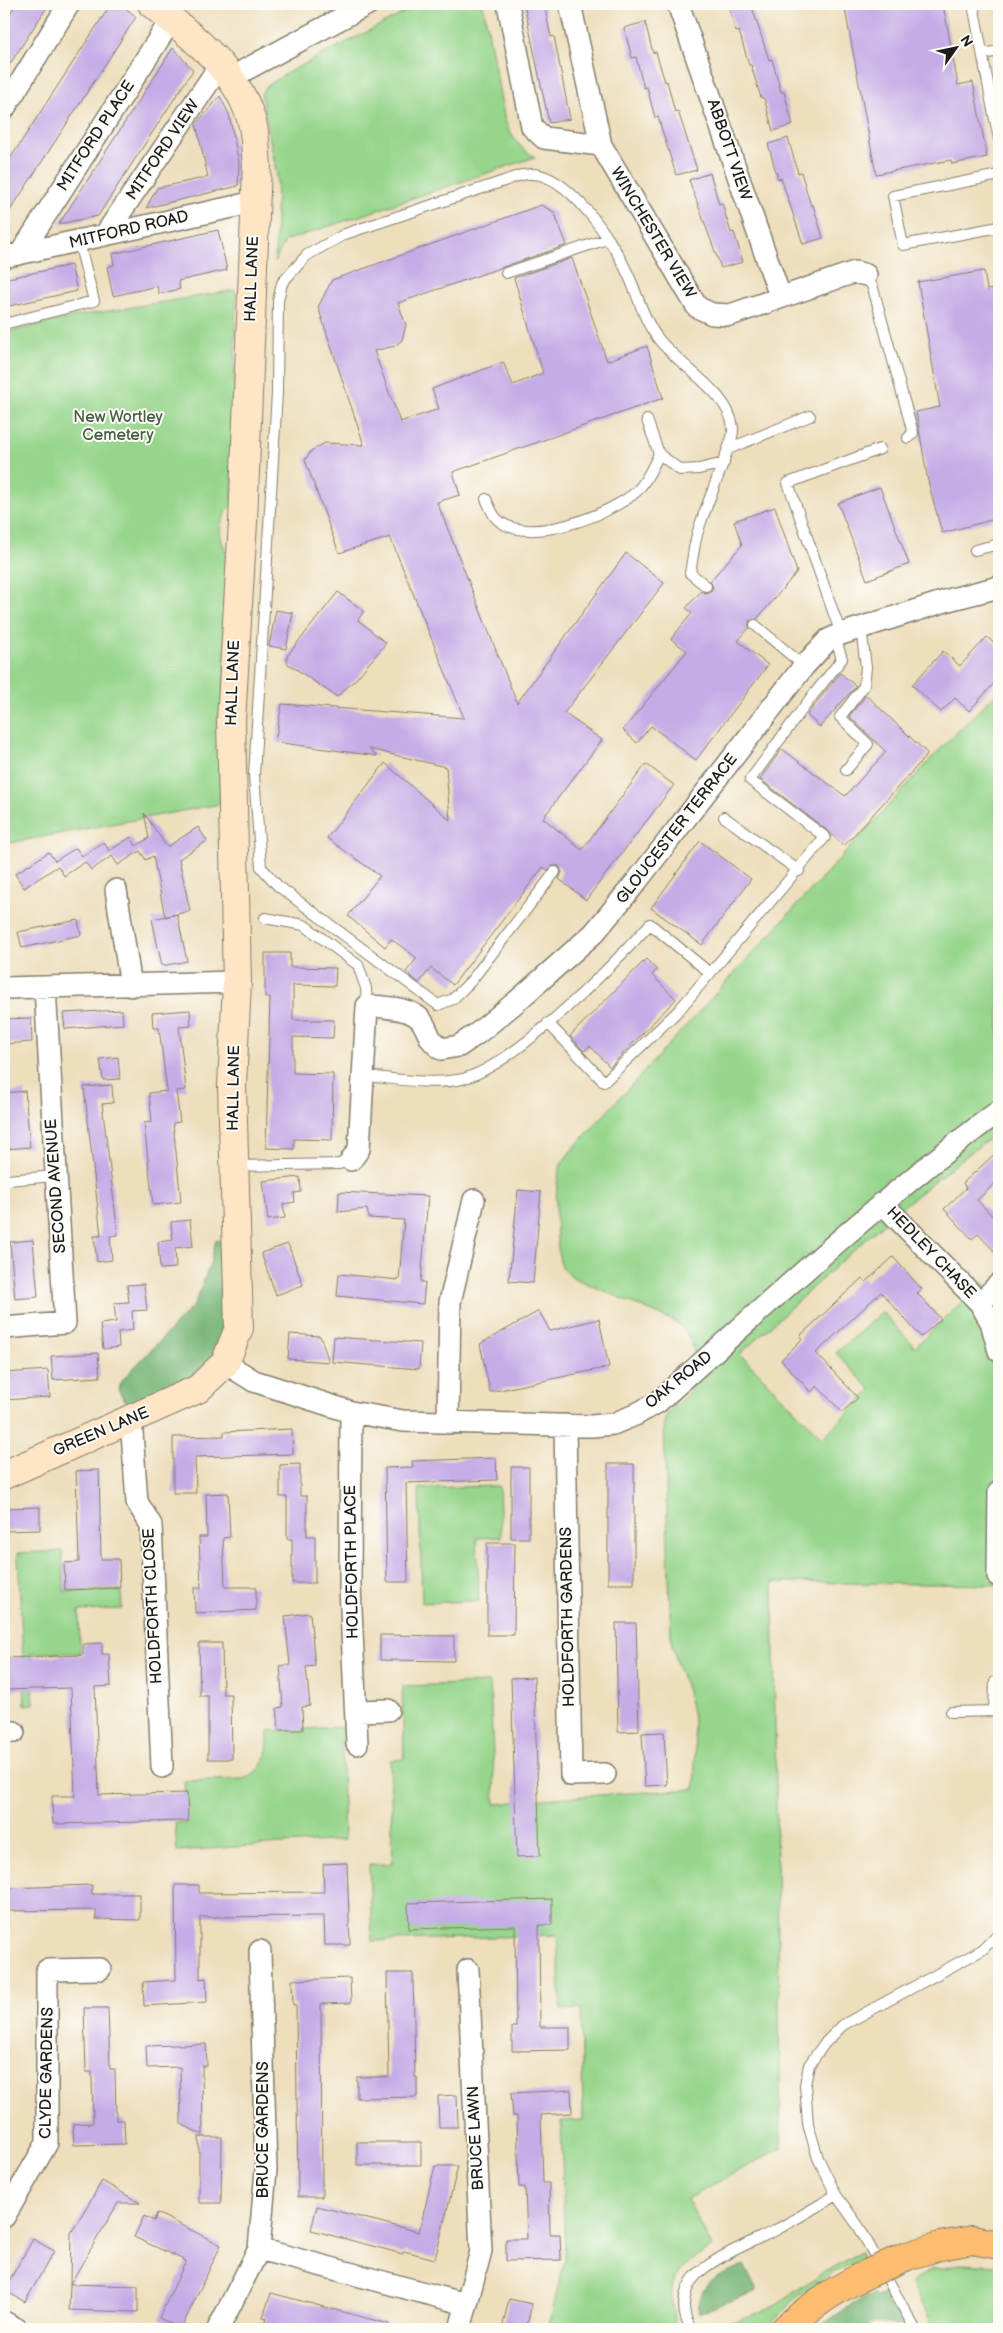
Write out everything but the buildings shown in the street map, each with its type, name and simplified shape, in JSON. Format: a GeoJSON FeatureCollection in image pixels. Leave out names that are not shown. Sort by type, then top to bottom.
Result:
{"type":"FeatureCollection","features":[{"type":"Feature","properties":{"kind":"highway"},"geometry":{"type":"LineString","coordinates":[[785,2329],[808,2308],[844,2285],[907,2256],[940,2246],[972,2240],[999,2246]]}},
{"type":"Feature","properties":{"kind":"street"},"geometry":{"type":"LineString","coordinates":[[4,109],[69,4]]}},
{"type":"Feature","properties":{"kind":"street"},"geometry":{"type":"LineString","coordinates":[[226,71],[368,4]]}},
{"type":"Feature","properties":{"kind":"street"},"geometry":{"type":"LineString","coordinates":[[508,4],[532,127],[544,138],[601,145]]}},
{"type":"Feature","properties":{"kind":"street","name":"WINCHESTER VIEW"},"geometry":{"type":"LineString","coordinates":[[570,4],[601,145],[697,307],[712,314],[730,315],[780,296]]}},
{"type":"Feature","properties":{"kind":"street","name":"ABBOTT VIEW"},"geometry":{"type":"LineString","coordinates":[[678,4],[780,296]]}},
{"type":"Feature","properties":{"kind":"street","name":"HALL LANE"},"geometry":{"type":"LineString","coordinates":[[162,12],[226,71],[252,119],[257,164],[243,522],[231,720],[237,982],[232,1086],[239,1328],[225,1363],[198,1389]]}},
{"type":"Feature","properties":{"kind":"street","name":"MITFORD PLACE"},"geometry":{"type":"LineString","coordinates":[[12,255],[162,12]]}},
{"type":"Feature","properties":{"kind":"street","name":"MITFORD VIEW"},"geometry":{"type":"LineString","coordinates":[[105,235],[226,71]]}},
{"type":"Feature","properties":{"kind":"street","name":"MITFORD ROAD"},"geometry":{"type":"LineString","coordinates":[[12,255],[79,242],[255,202]]}},
{"type":"Feature","properties":{"kind":"street"},"geometry":{"type":"LineString","coordinates":[[780,296],[855,272],[866,274]]}},
{"type":"Feature","properties":{"kind":"street","name":"GLOUCESTER TERRACE"},"geometry":{"type":"LineString","coordinates":[[367,1006],[415,1014],[423,1022],[428,1038],[441,1049],[459,1046],[516,1002],[594,932],[637,881],[804,666],[828,640],[952,599],[999,587]]}},
{"type":"Feature","properties":{"kind":"street"},"geometry":{"type":"LineString","coordinates":[[116,890],[131,986]]}},
{"type":"Feature","properties":{"kind":"street"},"geometry":{"type":"LineString","coordinates":[[4,988],[237,982]]}},
{"type":"Feature","properties":{"kind":"street","name":"SECOND AVENUE"},"geometry":{"type":"LineString","coordinates":[[4,1328],[65,1323],[45,988]]}},
{"type":"Feature","properties":{"kind":"street"},"geometry":{"type":"LineString","coordinates":[[351,1160],[359,1149],[367,1006]]}},
{"type":"Feature","properties":{"kind":"street","name":"OAK ROAD"},"geometry":{"type":"LineString","coordinates":[[225,1363],[254,1381],[352,1412],[402,1422],[613,1424],[635,1415],[658,1402],[882,1203],[940,1155],[999,1111]]}},
{"type":"Feature","properties":{"kind":"street"},"geometry":{"type":"LineString","coordinates":[[448,1423],[450,1302],[474,1200]]}},
{"type":"Feature","properties":{"kind":"street","name":"HEDLEY CHASE"},"geometry":{"type":"LineString","coordinates":[[882,1203],[980,1303],[991,1322],[999,1351]]}},
{"type":"Feature","properties":{"kind":"street","name":"HEDLEY CHASE"},"geometry":{"type":"LineString","coordinates":[[980,1303],[999,1284]]}},
{"type":"Feature","properties":{"kind":"street","name":"GREEN LANE"},"geometry":{"type":"LineString","coordinates":[[4,1475],[198,1389]]}},
{"type":"Feature","properties":{"kind":"street","name":"HOLDFORTH PLACE"},"geometry":{"type":"LineString","coordinates":[[352,1412],[350,1586],[357,1744]]}},
{"type":"Feature","properties":{"kind":"street","name":"HOLDFORTH CLOSE"},"geometry":{"type":"LineString","coordinates":[[131,1418],[137,1502],[151,1525],[162,1768]]}},
{"type":"Feature","properties":{"kind":"street","name":"HOLDFORTH GARDENS"},"geometry":{"type":"LineString","coordinates":[[564,1425],[571,1775],[605,1774]]}},
{"type":"Feature","properties":{"kind":"street"},"geometry":{"type":"LineString","coordinates":[[998,1576],[999,1492]]}},
{"type":"Feature","properties":{"kind":"street"},"geometry":{"type":"LineString","coordinates":[[357,1711],[388,1710]]}},
{"type":"Feature","properties":{"kind":"street","name":"BRUCE GARDENS"},"geometry":{"type":"LineString","coordinates":[[218,2329],[259,2249],[266,2170],[260,1951]]}},
{"type":"Feature","properties":{"kind":"street","name":"CLYDE GARDENS"},"geometry":{"type":"LineString","coordinates":[[4,2217],[48,2143],[48,1970],[100,1970]]}},
{"type":"Feature","properties":{"kind":"street","name":"BRUCE LAWN"},"geometry":{"type":"LineString","coordinates":[[460,2329],[481,2251],[468,1970]]}},
{"type":"Feature","properties":{"kind":"street"},"geometry":{"type":"LineString","coordinates":[[259,2249],[466,2304]]}},
{"type":"Feature","properties":{"kind":"street"},"geometry":{"type":"LineString","coordinates":[[4,2322],[17,2329]]}},
{"type":"Feature","properties":{"kind":"lane"},"geometry":{"type":"LineString","coordinates":[[973,4],[996,104],[999,139]]}},
{"type":"Feature","properties":{"kind":"lane"},"geometry":{"type":"LineString","coordinates":[[983,54],[999,51]]}},
{"type":"Feature","properties":{"kind":"lane"},"geometry":{"type":"LineString","coordinates":[[555,872],[471,981],[453,998],[438,1005],[278,886],[261,867],[254,775],[277,393],[278,301],[282,283],[295,267],[324,244],[399,215],[530,174],[551,178],[572,192],[607,239],[626,270],[655,334],[667,351],[691,369],[726,408],[731,418],[734,431],[724,463],[698,530],[690,573],[706,586]]}},
{"type":"Feature","properties":{"kind":"lane"},"geometry":{"type":"LineString","coordinates":[[999,175],[893,196],[903,245],[999,227]]}},
{"type":"Feature","properties":{"kind":"lane"},"geometry":{"type":"LineString","coordinates":[[506,273],[607,239]]}},
{"type":"Feature","properties":{"kind":"lane"},"geometry":{"type":"LineString","coordinates":[[4,324],[94,302],[79,242]]}},
{"type":"Feature","properties":{"kind":"lane"},"geometry":{"type":"LineString","coordinates":[[866,274],[873,288],[913,433],[908,438]]}},
{"type":"Feature","properties":{"kind":"lane"},"geometry":{"type":"LineString","coordinates":[[728,449],[810,416]]}},
{"type":"Feature","properties":{"kind":"lane"},"geometry":{"type":"LineString","coordinates":[[647,420],[659,454],[680,470],[699,469],[724,463]]}},
{"type":"Feature","properties":{"kind":"lane"},"geometry":{"type":"LineString","coordinates":[[846,770],[868,744],[840,717],[864,686],[866,667],[845,633],[788,483],[880,449]]}},
{"type":"Feature","properties":{"kind":"lane"},"geometry":{"type":"LineString","coordinates":[[486,499],[497,519],[514,528],[537,530],[565,525],[609,509],[637,490],[659,454]]}},
{"type":"Feature","properties":{"kind":"lane"},"geometry":{"type":"LineString","coordinates":[[975,550],[999,544]]}},
{"type":"Feature","properties":{"kind":"lane"},"geometry":{"type":"LineString","coordinates":[[755,625],[804,666]]}},
{"type":"Feature","properties":{"kind":"lane"},"geometry":{"type":"LineString","coordinates":[[548,1023],[604,1082],[679,1010],[799,871],[825,837],[750,780],[810,699],[842,660],[845,633]]}},
{"type":"Feature","properties":{"kind":"lane"},"geometry":{"type":"LineString","coordinates":[[724,817],[799,871]]}},
{"type":"Feature","properties":{"kind":"lane"},"geometry":{"type":"LineString","coordinates":[[265,918],[304,925],[358,965],[366,988],[367,1006]]}},
{"type":"Feature","properties":{"kind":"lane"},"geometry":{"type":"LineString","coordinates":[[362,1076],[458,1080],[492,1066],[548,1023],[650,924],[710,973]]}},
{"type":"Feature","properties":{"kind":"lane"},"geometry":{"type":"LineString","coordinates":[[234,1166],[339,1164],[351,1160]]}},
{"type":"Feature","properties":{"kind":"lane"},"geometry":{"type":"LineString","coordinates":[[7,1180],[56,1176]]}},
{"type":"Feature","properties":{"kind":"lane"},"geometry":{"type":"LineString","coordinates":[[951,1712],[997,1711],[995,1682]]}},
{"type":"Feature","properties":{"kind":"lane"},"geometry":{"type":"LineString","coordinates":[[915,2329],[859,2227],[836,2196],[818,2158],[808,2124],[805,2085],[809,2065],[824,2044],[843,2025],[982,1950],[999,1933]]}},
{"type":"Feature","properties":{"kind":"lane"},"geometry":{"type":"LineString","coordinates":[[691,2329],[687,2324],[683,2302],[686,2291],[694,2277],[722,2258],[836,2196]]}},
{"type":"Feature","properties":{"kind":"green space"},"geometry":{"type":"Polygon","coordinates":[[[421,4],[483,4],[505,121],[510,133],[517,142],[535,157],[285,241],[275,262],[277,176],[261,93],[268,85],[287,73],[421,4]]]}},
{"type":"Feature","properties":{"kind":"green space","name":"New Wortley Cemetery"},"geometry":{"type":"Polygon","coordinates":[[[236,290],[232,505],[223,518],[220,530],[222,542],[228,556],[220,804],[4,844],[4,333],[78,316],[236,290]]]}},
{"type":"Feature","properties":{"kind":"green space"},"geometry":{"type":"Polygon","coordinates":[[[999,690],[999,1132],[931,1183],[898,1211],[740,1354],[822,1438],[871,1390],[836,1353],[882,1312],[915,1347],[983,1281],[999,1302],[999,1585],[773,1582],[781,2148],[687,2199],[712,2247],[688,2264],[675,2279],[672,2288],[672,2299],[676,2329],[548,2329],[565,2259],[561,2121],[583,2120],[581,2009],[561,2010],[557,1935],[372,1941],[369,1865],[393,1863],[390,1760],[404,1759],[402,1686],[490,1683],[495,1804],[553,1798],[695,1789],[692,1710],[671,1639],[664,1422],[669,1412],[687,1394],[693,1383],[696,1367],[693,1349],[687,1333],[678,1324],[574,1278],[561,1267],[556,1216],[558,1175],[561,1165],[570,1152],[945,744],[999,690]]]}},
{"type":"Feature","properties":{"kind":"green space"},"geometry":{"type":"Polygon","coordinates":[[[216,1240],[228,1243],[228,1310],[225,1331],[219,1345],[211,1358],[188,1378],[161,1393],[133,1405],[124,1399],[118,1390],[123,1379],[194,1305],[209,1267],[216,1240]]]}},
{"type":"Feature","properties":{"kind":"green space"},"geometry":{"type":"Polygon","coordinates":[[[499,1486],[501,1537],[477,1538],[479,1601],[422,1603],[419,1488],[499,1486]]]}},
{"type":"Feature","properties":{"kind":"green space"},"geometry":{"type":"Polygon","coordinates":[[[62,1551],[64,1591],[121,1590],[122,1609],[79,1611],[80,1653],[31,1653],[34,1704],[25,1705],[18,1553],[62,1551]]]}},
{"type":"Feature","properties":{"kind":"green space"},"geometry":{"type":"Polygon","coordinates":[[[341,1727],[344,1840],[177,1851],[175,1823],[187,1823],[184,1781],[243,1779],[250,1776],[261,1766],[264,1760],[268,1746],[268,1731],[341,1727]]]}},
{"type":"Feature","properties":{"kind":"green space"},"geometry":{"type":"Polygon","coordinates":[[[860,2252],[862,2258],[833,2273],[797,2297],[766,2329],[705,2328],[751,2316],[777,2304],[819,2275],[860,2252]]]}},
{"type":"Feature","properties":{"kind":"green space"},"geometry":{"type":"Polygon","coordinates":[[[959,2264],[999,2266],[999,2324],[996,2329],[932,2329],[928,2315],[911,2282],[933,2269],[959,2264]]]}},
{"type":"Feature","properties":{"kind":"green space"},"geometry":{"type":"Polygon","coordinates":[[[744,2265],[757,2291],[698,2313],[702,2293],[706,2286],[717,2276],[744,2265]]]}},
{"type":"Feature","properties":{"kind":"green space"},"geometry":{"type":"Polygon","coordinates":[[[873,2294],[876,2297],[884,2294],[905,2325],[872,2323],[861,2329],[816,2329],[848,2307],[873,2294]]]}}]}
